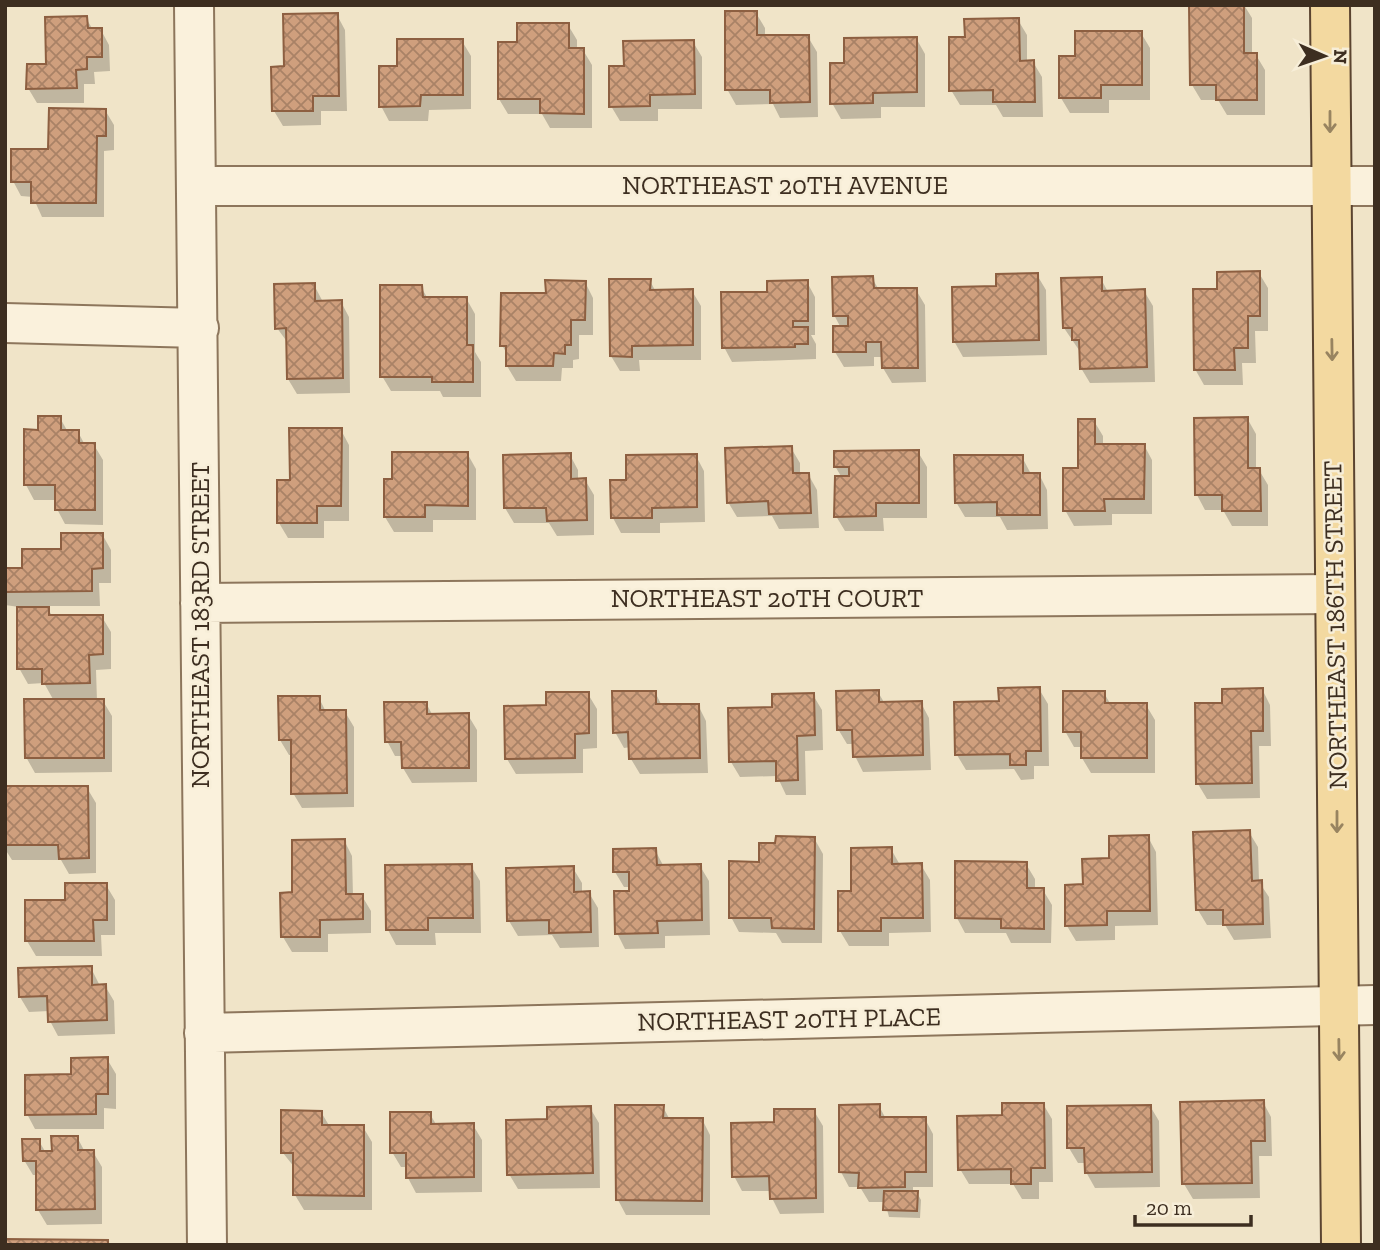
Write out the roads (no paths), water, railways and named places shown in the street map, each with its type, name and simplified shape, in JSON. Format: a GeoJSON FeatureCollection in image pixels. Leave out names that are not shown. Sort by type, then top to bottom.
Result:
{"type":"FeatureCollection","features":[{"type":"Feature","properties":{"kind":"main road","name":"NORTHEAST 186TH STREET"},"geometry":{"type":"LineString","coordinates":[[1329,5],[1335,594],[1357,1005],[1342,1245]]}},
{"type":"Feature","properties":{"kind":"street","name":"NORTHEAST 183RD STREET"},"geometry":{"type":"LineString","coordinates":[[194,5],[206,1245]]}},
{"type":"Feature","properties":{"kind":"street","name":"NORTHEAST 20TH AVENUE"},"geometry":{"type":"LineString","coordinates":[[196,186],[1375,186]]}},
{"type":"Feature","properties":{"kind":"street"},"geometry":{"type":"LineString","coordinates":[[5,323],[199,328]]}},
{"type":"Feature","properties":{"kind":"street","name":"NORTHEAST 20TH COURT"},"geometry":{"type":"LineString","coordinates":[[200,603],[1335,594]]}},
{"type":"Feature","properties":{"kind":"street","name":"NORTHEAST 20TH PLACE"},"geometry":{"type":"LineString","coordinates":[[204,1033],[1357,1005]]}}]}
